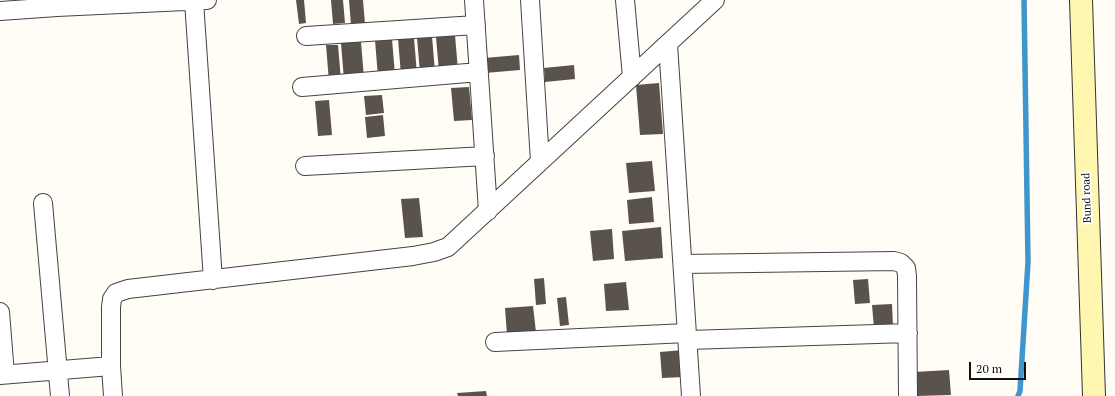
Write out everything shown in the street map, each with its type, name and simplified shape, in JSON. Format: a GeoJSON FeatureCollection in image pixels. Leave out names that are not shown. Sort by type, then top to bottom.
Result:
{"type":"FeatureCollection","features":[{"type":"Feature","properties":{"kind":"street"},"geometry":{"type":"LineString","coordinates":[[0,11],[57,3],[200,0],[212,280]]}},
{"type":"Feature","properties":{"kind":"street"},"geometry":{"type":"LineString","coordinates":[[474,0],[488,211]]}},
{"type":"Feature","properties":{"kind":"street"},"geometry":{"type":"LineString","coordinates":[[530,0],[540,162]]}},
{"type":"Feature","properties":{"kind":"street"},"geometry":{"type":"LineString","coordinates":[[625,0],[632,77]]}},
{"type":"Feature","properties":{"kind":"street"},"geometry":{"type":"LineString","coordinates":[[113,396],[111,366],[111,307],[112,299],[116,293],[128,289],[413,256],[434,252],[448,247],[715,0]]}},
{"type":"Feature","properties":{"kind":"street","name":"Bund road"},"geometry":{"type":"LineString","coordinates":[[1081,0],[1094,396]]}},
{"type":"Feature","properties":{"kind":"street"},"geometry":{"type":"LineString","coordinates":[[306,36],[476,25]]}},
{"type":"Feature","properties":{"kind":"street"},"geometry":{"type":"LineString","coordinates":[[668,44],[691,396]]}},
{"type":"Feature","properties":{"kind":"street"},"geometry":{"type":"LineString","coordinates":[[302,87],[479,72]]}},
{"type":"Feature","properties":{"kind":"street"},"geometry":{"type":"LineString","coordinates":[[305,166],[484,156]]}},
{"type":"Feature","properties":{"kind":"street"},"geometry":{"type":"LineString","coordinates":[[43,203],[60,396]]}},
{"type":"Feature","properties":{"kind":"street"},"geometry":{"type":"LineString","coordinates":[[683,264],[894,261],[901,263],[906,268],[907,276],[908,396]]}},
{"type":"Feature","properties":{"kind":"street"},"geometry":{"type":"LineString","coordinates":[[0,312],[2,374],[111,366]]}},
{"type":"Feature","properties":{"kind":"street"},"geometry":{"type":"LineString","coordinates":[[495,342],[688,336],[908,333]]}},
{"type":"Feature","properties":{"kind":"building"},"geometry":{"type":"Polygon","coordinates":[[[296,0],[304,0],[306,23],[299,24],[296,0]]]}},
{"type":"Feature","properties":{"kind":"building"},"geometry":{"type":"Polygon","coordinates":[[[331,0],[343,0],[345,23],[333,24],[331,0]]]}},
{"type":"Feature","properties":{"kind":"building"},"geometry":{"type":"Polygon","coordinates":[[[349,0],[363,0],[365,24],[351,25],[349,0]]]}},
{"type":"Feature","properties":{"kind":"building"},"geometry":{"type":"Polygon","coordinates":[[[455,35],[458,70],[439,72],[436,37],[455,35]]]}},
{"type":"Feature","properties":{"kind":"building"},"geometry":{"type":"Polygon","coordinates":[[[432,36],[435,72],[420,73],[417,38],[432,36]]]}},
{"type":"Feature","properties":{"kind":"building"},"geometry":{"type":"Polygon","coordinates":[[[414,38],[417,74],[401,75],[398,39],[414,38]]]}},
{"type":"Feature","properties":{"kind":"building"},"geometry":{"type":"Polygon","coordinates":[[[392,39],[395,75],[378,77],[375,40],[392,39]]]}},
{"type":"Feature","properties":{"kind":"building"},"geometry":{"type":"Polygon","coordinates":[[[361,42],[364,78],[344,80],[341,43],[361,42]]]}},
{"type":"Feature","properties":{"kind":"building"},"geometry":{"type":"Polygon","coordinates":[[[326,45],[338,45],[341,81],[329,82],[326,45]]]}},
{"type":"Feature","properties":{"kind":"building"},"geometry":{"type":"Polygon","coordinates":[[[519,55],[520,70],[485,73],[484,58],[519,55]]]}},
{"type":"Feature","properties":{"kind":"building"},"geometry":{"type":"Polygon","coordinates":[[[574,65],[575,79],[545,82],[544,68],[574,65]]]}},
{"type":"Feature","properties":{"kind":"building"},"geometry":{"type":"Polygon","coordinates":[[[659,83],[663,134],[640,135],[636,85],[659,83]]]}},
{"type":"Feature","properties":{"kind":"building"},"geometry":{"type":"Polygon","coordinates":[[[469,87],[472,120],[454,121],[451,88],[469,87]]]}},
{"type":"Feature","properties":{"kind":"building"},"geometry":{"type":"Polygon","coordinates":[[[382,95],[384,113],[366,115],[364,96],[382,95]]]}},
{"type":"Feature","properties":{"kind":"building"},"geometry":{"type":"Polygon","coordinates":[[[329,100],[332,135],[318,136],[315,101],[329,100]]]}},
{"type":"Feature","properties":{"kind":"building"},"geometry":{"type":"Polygon","coordinates":[[[383,115],[385,136],[367,138],[365,117],[383,115]]]}},
{"type":"Feature","properties":{"kind":"building"},"geometry":{"type":"Polygon","coordinates":[[[652,161],[655,191],[629,193],[626,163],[652,161]]]}},
{"type":"Feature","properties":{"kind":"building"},"geometry":{"type":"Polygon","coordinates":[[[652,197],[654,222],[629,224],[627,200],[652,197]]]}},
{"type":"Feature","properties":{"kind":"building"},"geometry":{"type":"Polygon","coordinates":[[[419,198],[423,237],[405,238],[401,199],[419,198]]]}},
{"type":"Feature","properties":{"kind":"building"},"geometry":{"type":"Polygon","coordinates":[[[661,227],[663,258],[625,261],[622,231],[661,227]]]}},
{"type":"Feature","properties":{"kind":"building"},"geometry":{"type":"Polygon","coordinates":[[[612,229],[614,259],[593,261],[590,231],[612,229]]]}},
{"type":"Feature","properties":{"kind":"building"},"geometry":{"type":"Polygon","coordinates":[[[544,278],[546,304],[536,305],[534,279],[544,278]]]}},
{"type":"Feature","properties":{"kind":"building"},"geometry":{"type":"Polygon","coordinates":[[[868,279],[870,303],[855,304],[853,280],[868,279]]]}},
{"type":"Feature","properties":{"kind":"building"},"geometry":{"type":"Polygon","coordinates":[[[626,282],[629,310],[606,311],[604,284],[626,282]]]}},
{"type":"Feature","properties":{"kind":"building"},"geometry":{"type":"Polygon","coordinates":[[[566,297],[569,325],[560,326],[557,298],[566,297]]]}},
{"type":"Feature","properties":{"kind":"building"},"geometry":{"type":"Polygon","coordinates":[[[892,304],[893,327],[874,328],[872,305],[892,304]]]}},
{"type":"Feature","properties":{"kind":"building"},"geometry":{"type":"Polygon","coordinates":[[[533,306],[536,332],[507,335],[505,308],[533,306]]]}},
{"type":"Feature","properties":{"kind":"building"},"geometry":{"type":"Polygon","coordinates":[[[683,350],[684,377],[662,378],[660,352],[683,350]]]}},
{"type":"Feature","properties":{"kind":"building"},"geometry":{"type":"Polygon","coordinates":[[[949,370],[951,395],[916,396],[914,372],[949,370]]]}},
{"type":"Feature","properties":{"kind":"building"},"geometry":{"type":"Polygon","coordinates":[[[486,391],[487,396],[458,396],[457,393],[486,391]]]}},
{"type":"Feature","properties":{"kind":"waterway"},"geometry":{"type":"LineString","coordinates":[[1018,396],[1020,391],[1028,262],[1024,0]]}}]}
